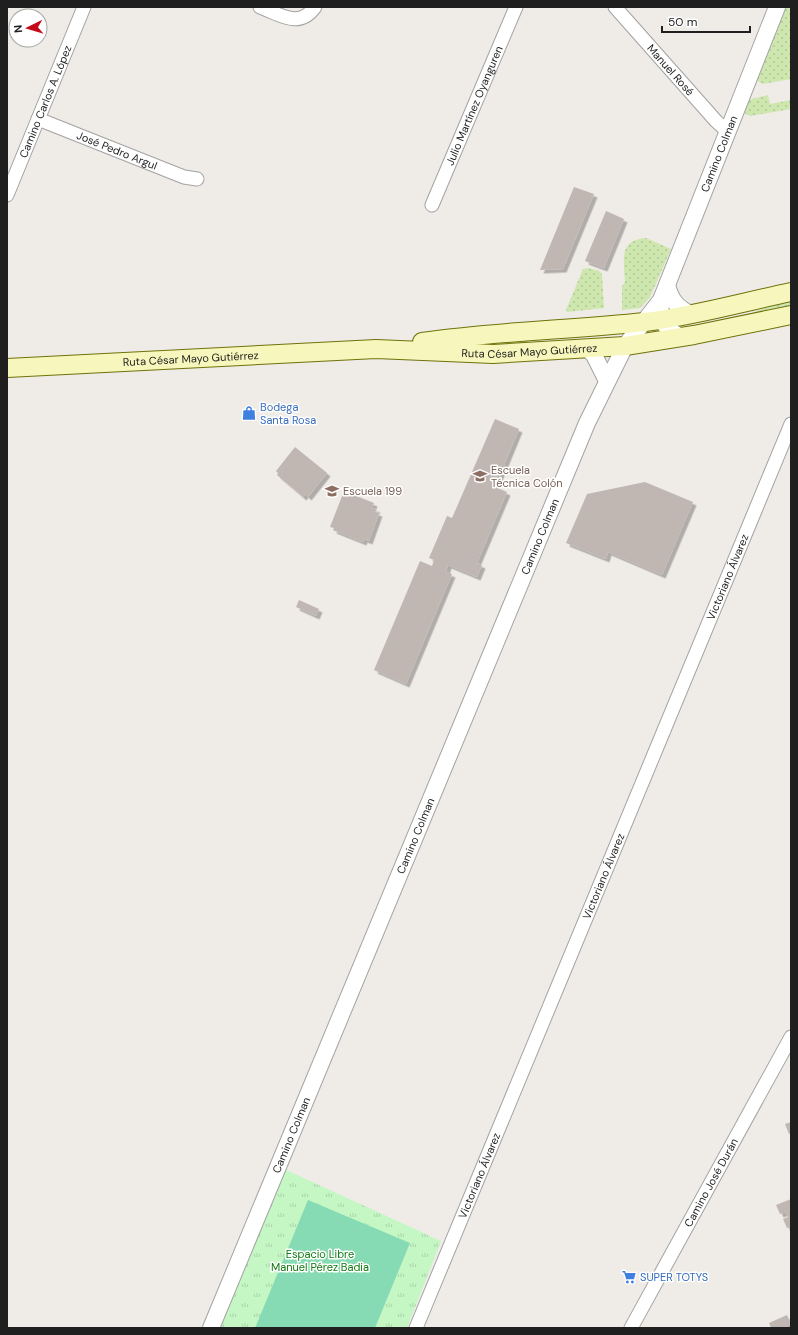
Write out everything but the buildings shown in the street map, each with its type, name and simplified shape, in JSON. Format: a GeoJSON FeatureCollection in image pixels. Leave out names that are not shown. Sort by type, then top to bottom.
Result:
{"type":"FeatureCollection","features":[{"type":"Feature","properties":{"kind":"main road"},"geometry":{"type":"LineString","coordinates":[[522,352],[544,341],[642,335],[691,314],[783,293]]}},
{"type":"Feature","properties":{"kind":"main road"},"geometry":{"type":"LineString","coordinates":[[665,324],[740,314],[783,293]]}},
{"type":"Feature","properties":{"kind":"main road","name":"Ruta César Mayo Gutiérrez"},"geometry":{"type":"LineString","coordinates":[[376,349],[436,340],[623,335],[683,337],[791,315]]}},
{"type":"Feature","properties":{"kind":"main road","name":"Ruta César Mayo Gutiérrez"},"geometry":{"type":"LineString","coordinates":[[7,368],[376,349],[486,354],[587,348],[623,335],[644,322],[665,324]]}},
{"type":"Feature","properties":{"kind":"street","name":"Camino Carlos A. López"},"geometry":{"type":"LineString","coordinates":[[7,196],[84,7]]}},
{"type":"Feature","properties":{"kind":"street"},"geometry":{"type":"LineString","coordinates":[[260,7],[297,20],[305,17],[315,7]]}},
{"type":"Feature","properties":{"kind":"street","name":"Julio Martínez Oyanguren"},"geometry":{"type":"LineString","coordinates":[[432,205],[516,7]]}},
{"type":"Feature","properties":{"kind":"street","name":"Manuel Rosé"},"geometry":{"type":"LineString","coordinates":[[615,7],[716,121],[727,131]]}},
{"type":"Feature","properties":{"kind":"street","name":"Camino Colman"},"geometry":{"type":"LineString","coordinates":[[665,324],[660,308],[661,300],[777,7]]}},
{"type":"Feature","properties":{"kind":"street","name":"José Pedro Argul"},"geometry":{"type":"LineString","coordinates":[[38,119],[184,177],[197,179]]}},
{"type":"Feature","properties":{"kind":"street"},"geometry":{"type":"LineString","coordinates":[[667,285],[671,297],[676,305],[691,314]]}},
{"type":"Feature","properties":{"kind":"street","name":"Camino Colman"},"geometry":{"type":"LineString","coordinates":[[644,322],[661,300]]}},
{"type":"Feature","properties":{"kind":"street"},"geometry":{"type":"LineString","coordinates":[[665,324],[674,334],[683,337]]}},
{"type":"Feature","properties":{"kind":"street","name":"Camino Colman"},"geometry":{"type":"LineString","coordinates":[[211,1328],[529,560],[587,423],[607,381],[623,335]]}},
{"type":"Feature","properties":{"kind":"street"},"geometry":{"type":"LineString","coordinates":[[587,348],[594,355],[607,381]]}},
{"type":"Feature","properties":{"kind":"street","name":"Victoriano Álvarez"},"geometry":{"type":"LineString","coordinates":[[416,1328],[791,424]]}},
{"type":"Feature","properties":{"kind":"street","name":"Camino José Durán"},"geometry":{"type":"LineString","coordinates":[[631,1328],[791,1037]]}},
{"type":"Feature","properties":{"kind":"green space"},"geometry":{"type":"Polygon","coordinates":[[[783,7],[791,7],[791,79],[763,84],[756,78],[783,7]]]}},
{"type":"Feature","properties":{"kind":"green space"},"geometry":{"type":"Polygon","coordinates":[[[768,95],[770,104],[791,100],[791,109],[750,116],[744,113],[748,100],[768,95]]]}},
{"type":"Feature","properties":{"kind":"green space"},"geometry":{"type":"Polygon","coordinates":[[[646,238],[671,249],[650,297],[640,308],[622,310],[622,286],[625,282],[624,259],[627,247],[637,240],[646,238]]]}},
{"type":"Feature","properties":{"kind":"green space"},"geometry":{"type":"Polygon","coordinates":[[[589,268],[599,271],[602,274],[604,308],[567,312],[566,310],[583,269],[589,268]]]}},
{"type":"Feature","properties":{"kind":"green space"},"geometry":{"type":"Polygon","coordinates":[[[791,299],[791,307],[749,315],[770,305],[791,299]]]}},
{"type":"Feature","properties":{"kind":"green space"},"geometry":{"type":"Polygon","coordinates":[[[542,338],[510,347],[467,344],[542,338]]]}},
{"type":"Feature","properties":{"kind":"green space","name":"Espacio Libre Manuel Pérez Badia"},"geometry":{"type":"Polygon","coordinates":[[[284,1169],[441,1241],[407,1328],[218,1328],[284,1169]]]}},
{"type":"Feature","properties":{"kind":"green space"},"geometry":{"type":"Polygon","coordinates":[[[308,1200],[410,1243],[375,1328],[255,1328],[308,1200]]]}},
{"type":"Feature","properties":{"kind":"place","name":"Bodega Santa Rosa"},"geometry":{"type":"Point","coordinates":[249,413]}},
{"type":"Feature","properties":{"kind":"place","name":"Escuela Técnica Colón"},"geometry":{"type":"Point","coordinates":[480,476]}},
{"type":"Feature","properties":{"kind":"place","name":"Escuela 199"},"geometry":{"type":"Point","coordinates":[332,491]}},
{"type":"Feature","properties":{"kind":"place","name":"SUPER TOTYS"},"geometry":{"type":"Point","coordinates":[629,1277]}}]}
